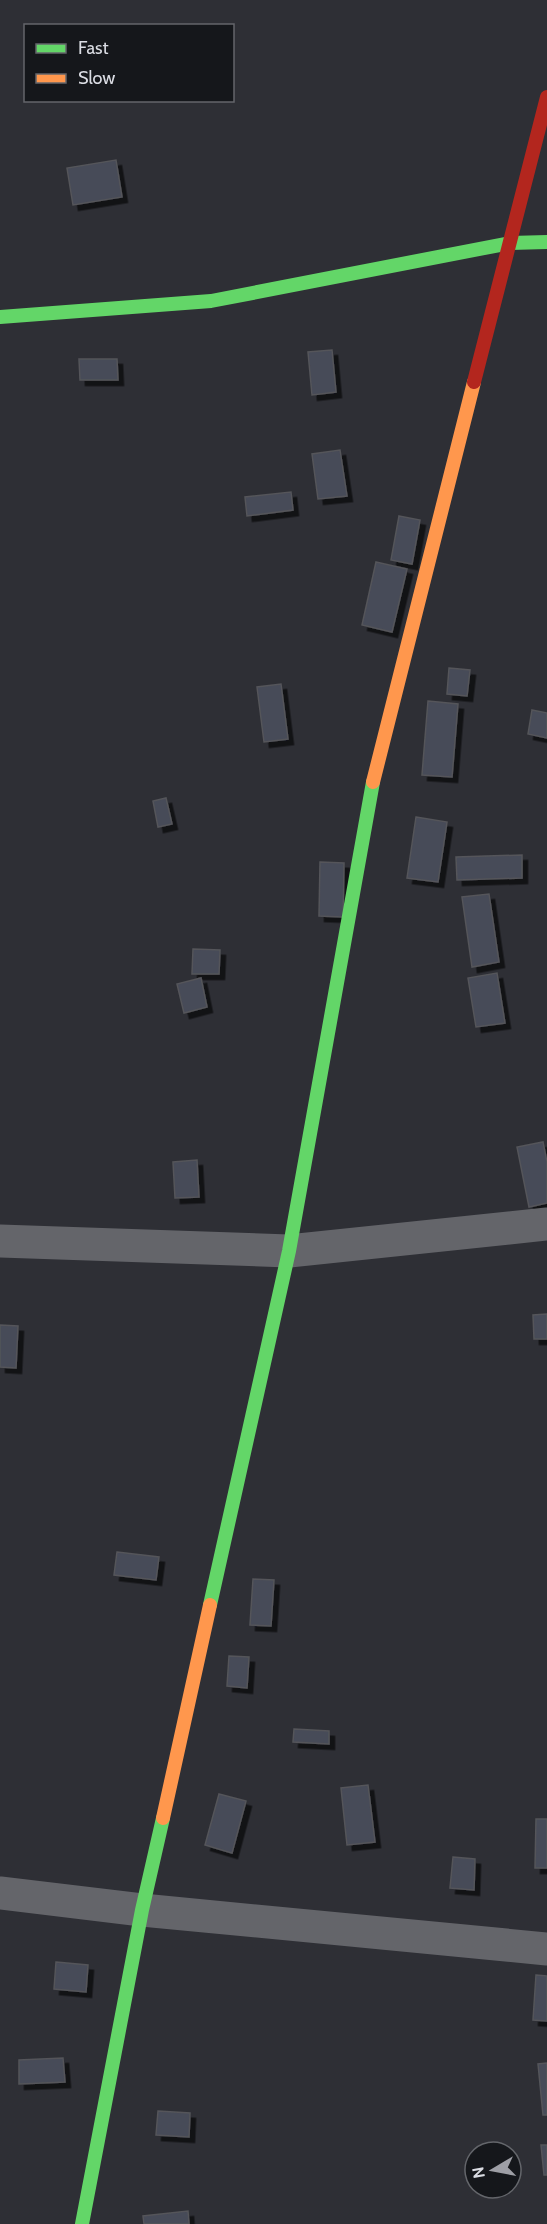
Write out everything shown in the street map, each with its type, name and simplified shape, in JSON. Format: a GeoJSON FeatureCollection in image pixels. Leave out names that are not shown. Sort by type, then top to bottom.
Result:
{"type":"FeatureCollection","features":[{"type":"Feature","properties":{"kind":"street"},"geometry":{"type":"LineString","coordinates":[[82,2224],[142,1910],[290,1251],[376,765],[547,97]]}},
{"type":"Feature","properties":{"kind":"street"},"geometry":{"type":"LineString","coordinates":[[0,317],[211,301],[510,243],[547,242]]}},
{"type":"Feature","properties":{"kind":"street"},"geometry":{"type":"LineString","coordinates":[[0,1241],[290,1251],[547,1224]]}},
{"type":"Feature","properties":{"kind":"street"},"geometry":{"type":"LineString","coordinates":[[0,1893],[142,1910],[547,1948]]}},
{"type":"Feature","properties":{"kind":"building"},"geometry":{"type":"Polygon","coordinates":[[[116,160],[122,197],[73,205],[67,168],[116,160]]]}},
{"type":"Feature","properties":{"kind":"building"},"geometry":{"type":"Polygon","coordinates":[[[332,350],[336,392],[312,395],[308,352],[332,350]]]}},
{"type":"Feature","properties":{"kind":"building"},"geometry":{"type":"Polygon","coordinates":[[[79,359],[117,359],[118,380],[80,380],[79,359]]]}},
{"type":"Feature","properties":{"kind":"building"},"geometry":{"type":"Polygon","coordinates":[[[340,450],[347,496],[318,499],[312,454],[340,450]]]}},
{"type":"Feature","properties":{"kind":"building"},"geometry":{"type":"Polygon","coordinates":[[[291,492],[293,510],[247,516],[245,497],[291,492]]]}},
{"type":"Feature","properties":{"kind":"building"},"geometry":{"type":"Polygon","coordinates":[[[399,516],[420,520],[412,564],[391,560],[399,516]]]}},
{"type":"Feature","properties":{"kind":"building"},"geometry":{"type":"Polygon","coordinates":[[[376,562],[407,569],[392,632],[362,625],[376,562]]]}},
{"type":"Feature","properties":{"kind":"building"},"geometry":{"type":"Polygon","coordinates":[[[449,668],[470,670],[467,696],[447,694],[449,668]]]}},
{"type":"Feature","properties":{"kind":"building"},"geometry":{"type":"Polygon","coordinates":[[[281,684],[288,739],[264,742],[257,687],[281,684]]]}},
{"type":"Feature","properties":{"kind":"building"},"geometry":{"type":"Polygon","coordinates":[[[428,701],[458,704],[452,777],[422,775],[428,701]]]}},
{"type":"Feature","properties":{"kind":"building"},"geometry":{"type":"Polygon","coordinates":[[[532,710],[547,713],[547,738],[528,734],[532,710]]]}},
{"type":"Feature","properties":{"kind":"building"},"geometry":{"type":"Polygon","coordinates":[[[166,798],[172,824],[158,827],[153,801],[166,798]]]}},
{"type":"Feature","properties":{"kind":"building"},"geometry":{"type":"Polygon","coordinates":[[[416,817],[447,822],[438,882],[407,878],[416,817]]]}},
{"type":"Feature","properties":{"kind":"building"},"geometry":{"type":"Polygon","coordinates":[[[522,855],[522,878],[457,880],[456,857],[522,855]]]}},
{"type":"Feature","properties":{"kind":"building"},"geometry":{"type":"Polygon","coordinates":[[[320,862],[344,863],[343,917],[319,916],[320,862]]]}},
{"type":"Feature","properties":{"kind":"building"},"geometry":{"type":"Polygon","coordinates":[[[489,894],[499,962],[472,967],[462,897],[489,894]]]}},
{"type":"Feature","properties":{"kind":"building"},"geometry":{"type":"Polygon","coordinates":[[[193,949],[220,950],[219,974],[192,974],[193,949]]]}},
{"type":"Feature","properties":{"kind":"building"},"geometry":{"type":"Polygon","coordinates":[[[497,973],[505,1023],[476,1027],[468,978],[497,973]]]}},
{"type":"Feature","properties":{"kind":"building"},"geometry":{"type":"Polygon","coordinates":[[[201,978],[207,1007],[184,1013],[177,984],[201,978]]]}},
{"type":"Feature","properties":{"kind":"building"},"geometry":{"type":"Polygon","coordinates":[[[543,1142],[547,1162],[547,1203],[529,1207],[517,1147],[543,1142]]]}},
{"type":"Feature","properties":{"kind":"building"},"geometry":{"type":"Polygon","coordinates":[[[197,1160],[199,1197],[175,1198],[173,1162],[197,1160]]]}},
{"type":"Feature","properties":{"kind":"building"},"geometry":{"type":"Polygon","coordinates":[[[547,1314],[547,1339],[534,1339],[533,1315],[547,1314]]]}},
{"type":"Feature","properties":{"kind":"building"},"geometry":{"type":"Polygon","coordinates":[[[0,1325],[18,1326],[16,1368],[0,1367],[0,1325]]]}},
{"type":"Feature","properties":{"kind":"building"},"geometry":{"type":"Polygon","coordinates":[[[117,1552],[159,1557],[156,1580],[114,1575],[117,1552]]]}},
{"type":"Feature","properties":{"kind":"building"},"geometry":{"type":"Polygon","coordinates":[[[253,1579],[274,1580],[271,1626],[250,1625],[253,1579]]]}},
{"type":"Feature","properties":{"kind":"building"},"geometry":{"type":"Polygon","coordinates":[[[229,1656],[249,1657],[247,1688],[227,1686],[229,1656]]]}},
{"type":"Feature","properties":{"kind":"building"},"geometry":{"type":"Polygon","coordinates":[[[294,1729],[329,1731],[329,1744],[293,1742],[294,1729]]]}},
{"type":"Feature","properties":{"kind":"building"},"geometry":{"type":"Polygon","coordinates":[[[368,1785],[375,1842],[347,1845],[341,1788],[368,1785]]]}},
{"type":"Feature","properties":{"kind":"building"},"geometry":{"type":"Polygon","coordinates":[[[219,1794],[246,1801],[232,1853],[205,1845],[219,1794]]]}},
{"type":"Feature","properties":{"kind":"building"},"geometry":{"type":"Polygon","coordinates":[[[536,1819],[547,1819],[547,1868],[535,1868],[536,1819]]]}},
{"type":"Feature","properties":{"kind":"building"},"geometry":{"type":"Polygon","coordinates":[[[453,1857],[475,1859],[474,1890],[450,1888],[453,1857]]]}},
{"type":"Feature","properties":{"kind":"building"},"geometry":{"type":"Polygon","coordinates":[[[56,1962],[88,1965],[86,1992],[54,1989],[56,1962]]]}},
{"type":"Feature","properties":{"kind":"building"},"geometry":{"type":"Polygon","coordinates":[[[536,1975],[547,1976],[547,2021],[533,2020],[536,1975]]]}},
{"type":"Feature","properties":{"kind":"building"},"geometry":{"type":"Polygon","coordinates":[[[63,2058],[65,2082],[19,2084],[19,2060],[63,2058]]]}},
{"type":"Feature","properties":{"kind":"building"},"geometry":{"type":"Polygon","coordinates":[[[547,2063],[547,2115],[543,2115],[538,2064],[547,2063]]]}},
{"type":"Feature","properties":{"kind":"building"},"geometry":{"type":"Polygon","coordinates":[[[158,2111],[190,2113],[189,2137],[156,2135],[158,2111]]]}},
{"type":"Feature","properties":{"kind":"building"},"geometry":{"type":"Polygon","coordinates":[[[541,2145],[547,2145],[547,2175],[544,2175],[541,2145]]]}},
{"type":"Feature","properties":{"kind":"building"},"geometry":{"type":"Polygon","coordinates":[[[188,2211],[189,2224],[144,2224],[143,2216],[188,2211]]]}},
{"type":"Feature","properties":{"kind":"traffic: fast"},"geometry":{"type":"LineString","coordinates":[[0,317],[211,301],[510,243],[547,242]]}},
{"type":"Feature","properties":{"kind":"traffic: fast"},"geometry":{"type":"LineString","coordinates":[[210,1605],[289,1251],[373,782]]}},
{"type":"Feature","properties":{"kind":"traffic: fast"},"geometry":{"type":"LineString","coordinates":[[82,2224],[142,1910],[163,1818]]}},
{"type":"Feature","properties":{"kind":"traffic: slow"},"geometry":{"type":"LineString","coordinates":[[373,782],[474,382]]}},
{"type":"Feature","properties":{"kind":"traffic: slow"},"geometry":{"type":"LineString","coordinates":[[163,1818],[210,1605]]}},
{"type":"Feature","properties":{"kind":"traffic: jam"},"geometry":{"type":"LineString","coordinates":[[474,382],[547,97]]}}]}
